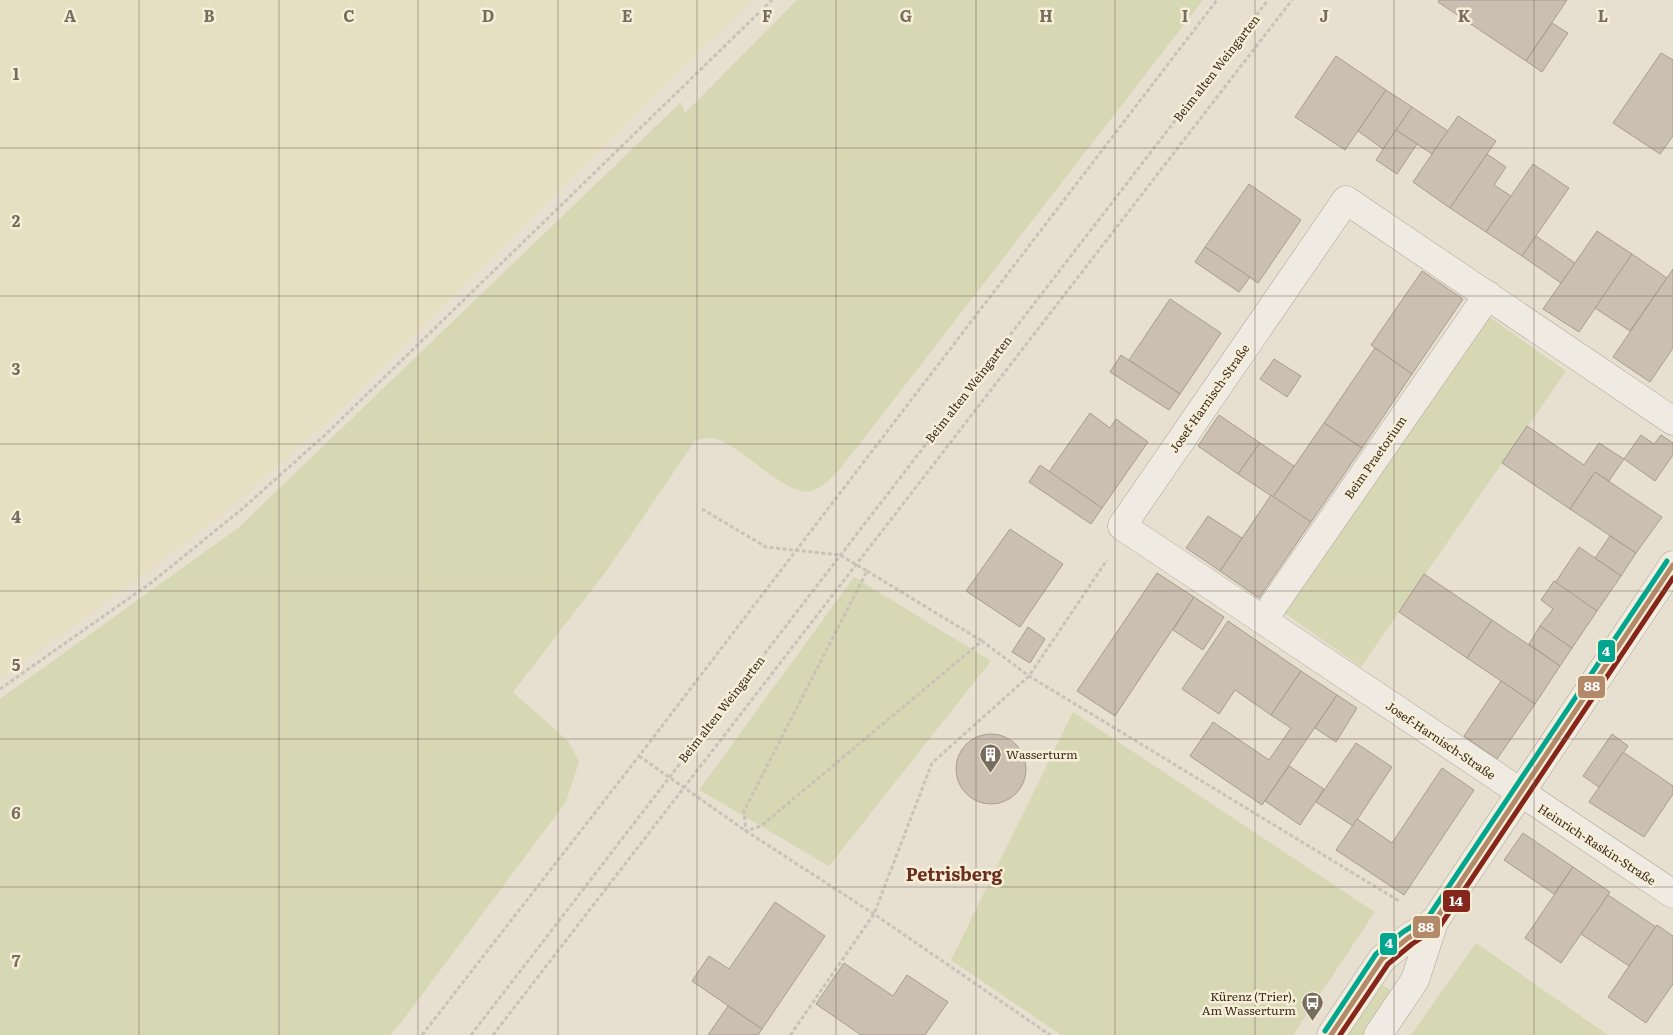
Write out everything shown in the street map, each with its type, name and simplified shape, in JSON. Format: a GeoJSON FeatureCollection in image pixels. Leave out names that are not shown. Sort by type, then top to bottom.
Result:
{"type":"FeatureCollection","features":[{"type":"Feature","properties":{"kind":"street","name":"Josef-Harnisch-Straße"},"geometry":{"type":"LineString","coordinates":[[1520,793],[1122,526],[1346,200],[1673,422]]}},
{"type":"Feature","properties":{"kind":"street","name":"Beim Praetorium"},"geometry":{"type":"LineString","coordinates":[[1263,620],[1488,295]]}},
{"type":"Feature","properties":{"kind":"street"},"geometry":{"type":"LineString","coordinates":[[1378,1035],[1415,980],[1434,922],[1673,565]]}},
{"type":"Feature","properties":{"kind":"street","name":"Heinrich-Raskin-Straße"},"geometry":{"type":"LineString","coordinates":[[1520,793],[1673,894]]}},
{"type":"Feature","properties":{"kind":"street"},"geometry":{"type":"LineString","coordinates":[[1331,1035],[1382,959],[1408,938],[1434,922]]}},
{"type":"Feature","properties":{"kind":"path"},"geometry":{"type":"LineString","coordinates":[[0,689],[152,582],[242,509],[326,434],[772,0]]}},
{"type":"Feature","properties":{"kind":"path"},"geometry":{"type":"LineString","coordinates":[[422,1035],[639,756],[1217,0]]}},
{"type":"Feature","properties":{"kind":"path","name":"Beim alten Weingarten"},"geometry":{"type":"LineString","coordinates":[[470,1035],[1268,0]]}},
{"type":"Feature","properties":{"kind":"path"},"geometry":{"type":"LineString","coordinates":[[493,1035],[1292,0]]}},
{"type":"Feature","properties":{"kind":"path"},"geometry":{"type":"LineString","coordinates":[[702,510],[766,547],[840,555],[856,564],[982,641],[1029,676],[1434,922]]}},
{"type":"Feature","properties":{"kind":"path"},"geometry":{"type":"LineString","coordinates":[[792,1035],[874,914],[932,764],[1029,676],[1128,529]]}},
{"type":"Feature","properties":{"kind":"path"},"geometry":{"type":"LineString","coordinates":[[746,831],[744,811],[867,571]]}},
{"type":"Feature","properties":{"kind":"path"},"geometry":{"type":"LineString","coordinates":[[746,831],[761,826],[982,641]]}},
{"type":"Feature","properties":{"kind":"path"},"geometry":{"type":"LineString","coordinates":[[639,756],[746,831],[874,914],[1050,1035]]}},
{"type":"Feature","properties":{"kind":"shaded area"},"geometry":{"type":"Polygon","coordinates":[[[0,0],[753,0],[700,50],[332,417],[290,455],[231,507],[152,568],[0,679],[0,0]]]}},
{"type":"Feature","properties":{"kind":"green space"},"geometry":{"type":"Polygon","coordinates":[[[797,0],[1203,0],[858,446],[825,484],[811,491],[801,491],[776,478],[721,441],[710,438],[695,441],[607,570],[513,692],[568,741],[579,761],[566,802],[390,1035],[0,1035],[0,699],[238,528],[681,102],[685,113],[797,0]]]}},
{"type":"Feature","properties":{"kind":"green space"},"geometry":{"type":"Polygon","coordinates":[[[1478,309],[1566,371],[1361,667],[1273,605],[1478,309]]]}},
{"type":"Feature","properties":{"kind":"green space"},"geometry":{"type":"Polygon","coordinates":[[[854,577],[991,661],[829,866],[699,790],[854,577]]]}},
{"type":"Feature","properties":{"kind":"green space"},"geometry":{"type":"Polygon","coordinates":[[[1073,712],[1375,912],[1293,1035],[1061,1035],[951,960],[1073,712]]]}},
{"type":"Feature","properties":{"kind":"green space"},"geometry":{"type":"Polygon","coordinates":[[[1476,943],[1608,1035],[1411,1035],[1476,943]]]}},
{"type":"Feature","properties":{"kind":"green space"},"geometry":{"type":"Polygon","coordinates":[[[1381,984],[1393,992],[1363,1035],[1345,1035],[1381,984]]]}},
{"type":"Feature","properties":{"kind":"building"},"geometry":{"type":"Polygon","coordinates":[[[1439,0],[1567,0],[1526,61],[1438,2],[1439,0]]]}},
{"type":"Feature","properties":{"kind":"building"},"geometry":{"type":"Polygon","coordinates":[[[1552,23],[1568,33],[1542,72],[1526,61],[1552,23]]]}},
{"type":"Feature","properties":{"kind":"building"},"geometry":{"type":"Polygon","coordinates":[[[1661,53],[1673,60],[1673,136],[1660,154],[1613,123],[1661,53]]]}},
{"type":"Feature","properties":{"kind":"building"},"geometry":{"type":"Polygon","coordinates":[[[1336,56],[1386,90],[1345,150],[1295,117],[1336,56]]]}},
{"type":"Feature","properties":{"kind":"building"},"geometry":{"type":"Polygon","coordinates":[[[1386,90],[1412,107],[1383,149],[1358,131],[1386,90]]]}},
{"type":"Feature","properties":{"kind":"building"},"geometry":{"type":"Polygon","coordinates":[[[1412,107],[1448,131],[1432,154],[1396,130],[1412,107]]]}},
{"type":"Feature","properties":{"kind":"building"},"geometry":{"type":"Polygon","coordinates":[[[1458,116],[1496,141],[1450,208],[1413,182],[1458,116]]]}},
{"type":"Feature","properties":{"kind":"building"},"geometry":{"type":"Polygon","coordinates":[[[1396,130],[1417,144],[1397,174],[1376,160],[1396,130]]]}},
{"type":"Feature","properties":{"kind":"building"},"geometry":{"type":"Polygon","coordinates":[[[1487,154],[1506,167],[1494,185],[1511,196],[1486,232],[1450,208],[1487,154]]]}},
{"type":"Feature","properties":{"kind":"building"},"geometry":{"type":"Polygon","coordinates":[[[1533,164],[1569,188],[1522,256],[1486,232],[1533,164]]]}},
{"type":"Feature","properties":{"kind":"building"},"geometry":{"type":"Polygon","coordinates":[[[1249,184],[1301,220],[1258,283],[1205,247],[1249,184]]]}},
{"type":"Feature","properties":{"kind":"building"},"geometry":{"type":"Polygon","coordinates":[[[1597,231],[1632,254],[1579,332],[1543,309],[1597,231]]]}},
{"type":"Feature","properties":{"kind":"building"},"geometry":{"type":"Polygon","coordinates":[[[1536,236],[1575,263],[1561,283],[1522,256],[1536,236]]]}},
{"type":"Feature","properties":{"kind":"building"},"geometry":{"type":"Polygon","coordinates":[[[1205,247],[1250,277],[1239,292],[1195,262],[1205,247]]]}},
{"type":"Feature","properties":{"kind":"building"},"geometry":{"type":"Polygon","coordinates":[[[1632,254],[1667,278],[1630,331],[1595,308],[1632,254]]]}},
{"type":"Feature","properties":{"kind":"building"},"geometry":{"type":"Polygon","coordinates":[[[1673,269],[1673,348],[1650,382],[1613,357],[1673,269]]]}},
{"type":"Feature","properties":{"kind":"building"},"geometry":{"type":"Polygon","coordinates":[[[1422,271],[1463,299],[1412,374],[1371,345],[1422,271]]]}},
{"type":"Feature","properties":{"kind":"building"},"geometry":{"type":"Polygon","coordinates":[[[1170,299],[1221,333],[1180,394],[1129,360],[1170,299]]]}},
{"type":"Feature","properties":{"kind":"building"},"geometry":{"type":"Polygon","coordinates":[[[1375,348],[1412,374],[1362,448],[1324,423],[1375,348]]]}},
{"type":"Feature","properties":{"kind":"building"},"geometry":{"type":"Polygon","coordinates":[[[1121,355],[1180,394],[1169,410],[1110,372],[1121,355]]]}},
{"type":"Feature","properties":{"kind":"building"},"geometry":{"type":"Polygon","coordinates":[[[1274,359],[1301,376],[1287,397],[1260,379],[1274,359]]]}},
{"type":"Feature","properties":{"kind":"building"},"geometry":{"type":"Polygon","coordinates":[[[1090,413],[1110,428],[1116,419],[1148,442],[1102,508],[1049,472],[1090,413]]]}},
{"type":"Feature","properties":{"kind":"building"},"geometry":{"type":"Polygon","coordinates":[[[1219,415],[1260,443],[1238,474],[1198,446],[1219,415]]]}},
{"type":"Feature","properties":{"kind":"building"},"geometry":{"type":"Polygon","coordinates":[[[1324,423],[1362,448],[1311,522],[1273,497],[1324,423]]]}},
{"type":"Feature","properties":{"kind":"building"},"geometry":{"type":"Polygon","coordinates":[[[1527,426],[1584,465],[1599,443],[1624,459],[1609,481],[1595,472],[1570,509],[1502,463],[1527,426]]]}},
{"type":"Feature","properties":{"kind":"building"},"geometry":{"type":"Polygon","coordinates":[[[1641,435],[1654,444],[1661,435],[1673,443],[1673,455],[1655,481],[1624,459],[1641,435]]]}},
{"type":"Feature","properties":{"kind":"building"},"geometry":{"type":"Polygon","coordinates":[[[1260,443],[1294,466],[1273,497],[1238,474],[1260,443]]]}},
{"type":"Feature","properties":{"kind":"building"},"geometry":{"type":"Polygon","coordinates":[[[1040,465],[1102,508],[1091,524],[1029,482],[1040,465]]]}},
{"type":"Feature","properties":{"kind":"building"},"geometry":{"type":"Polygon","coordinates":[[[1595,472],[1662,517],[1636,553],[1570,509],[1595,472]]]}},
{"type":"Feature","properties":{"kind":"building"},"geometry":{"type":"Polygon","coordinates":[[[1271,495],[1311,522],[1259,598],[1220,571],[1271,495]]]}},
{"type":"Feature","properties":{"kind":"building"},"geometry":{"type":"Polygon","coordinates":[[[1208,516],[1242,538],[1220,571],[1186,548],[1208,516]]]}},
{"type":"Feature","properties":{"kind":"building"},"geometry":{"type":"Polygon","coordinates":[[[1010,529],[1063,564],[1020,627],[966,591],[1010,529]]]}},
{"type":"Feature","properties":{"kind":"building"},"geometry":{"type":"Polygon","coordinates":[[[1610,536],[1636,553],[1621,576],[1595,558],[1610,536]]]}},
{"type":"Feature","properties":{"kind":"building"},"geometry":{"type":"Polygon","coordinates":[[[1579,547],[1621,576],[1597,611],[1555,583],[1579,547]]]}},
{"type":"Feature","properties":{"kind":"building"},"geometry":{"type":"Polygon","coordinates":[[[1157,573],[1194,597],[1115,716],[1077,691],[1157,573]]]}},
{"type":"Feature","properties":{"kind":"building"},"geometry":{"type":"Polygon","coordinates":[[[1424,574],[1492,620],[1467,658],[1399,612],[1424,574]]]}},
{"type":"Feature","properties":{"kind":"building"},"geometry":{"type":"Polygon","coordinates":[[[1554,581],[1597,611],[1572,648],[1540,626],[1553,609],[1541,600],[1554,581]]]}},
{"type":"Feature","properties":{"kind":"building"},"geometry":{"type":"Polygon","coordinates":[[[1194,597],[1224,617],[1203,650],[1173,630],[1194,597]]]}},
{"type":"Feature","properties":{"kind":"building"},"geometry":{"type":"Polygon","coordinates":[[[1492,620],[1560,666],[1535,704],[1467,658],[1492,620]]]}},
{"type":"Feature","properties":{"kind":"building"},"geometry":{"type":"Polygon","coordinates":[[[1228,621],[1301,671],[1271,715],[1235,690],[1219,714],[1182,689],[1228,621]]]}},
{"type":"Feature","properties":{"kind":"building"},"geometry":{"type":"Polygon","coordinates":[[[1540,626],[1572,648],[1560,666],[1529,644],[1540,626]]]}},
{"type":"Feature","properties":{"kind":"building"},"geometry":{"type":"Polygon","coordinates":[[[1028,627],[1045,639],[1030,663],[1012,652],[1028,627]]]}},
{"type":"Feature","properties":{"kind":"building"},"geometry":{"type":"Polygon","coordinates":[[[1301,671],[1337,695],[1262,805],[1190,756],[1213,722],[1269,760],[1291,728],[1271,715],[1301,671]]]}},
{"type":"Feature","properties":{"kind":"building"},"geometry":{"type":"Polygon","coordinates":[[[1501,681],[1535,704],[1497,759],[1464,736],[1501,681]]]}},
{"type":"Feature","properties":{"kind":"building"},"geometry":{"type":"Polygon","coordinates":[[[1337,695],[1357,708],[1336,742],[1315,728],[1337,695]]]}},
{"type":"Feature","properties":{"kind":"building","name":"Wasserturm"},"geometry":{"type":"Polygon","coordinates":[[[998,734],[1011,740],[1020,749],[1024,755],[1026,769],[1024,783],[1016,794],[1005,802],[984,804],[977,802],[966,794],[958,783],[956,762],[958,755],[966,744],[977,736],[998,734]]]}},
{"type":"Feature","properties":{"kind":"building"},"geometry":{"type":"Polygon","coordinates":[[[1612,734],[1628,746],[1599,787],[1583,776],[1612,734]]]}},
{"type":"Feature","properties":{"kind":"building"},"geometry":{"type":"Polygon","coordinates":[[[1356,743],[1392,767],[1353,826],[1316,802],[1356,743]]]}},
{"type":"Feature","properties":{"kind":"building"},"geometry":{"type":"Polygon","coordinates":[[[1623,752],[1673,786],[1673,794],[1644,837],[1589,802],[1623,752]]]}},
{"type":"Feature","properties":{"kind":"building"},"geometry":{"type":"Polygon","coordinates":[[[1289,766],[1324,789],[1300,825],[1265,801],[1289,766]]]}},
{"type":"Feature","properties":{"kind":"building"},"geometry":{"type":"Polygon","coordinates":[[[1442,768],[1474,790],[1404,895],[1336,850],[1357,819],[1392,843],[1442,768]]]}},
{"type":"Feature","properties":{"kind":"building"},"geometry":{"type":"Polygon","coordinates":[[[1523,833],[1573,867],[1554,894],[1504,860],[1523,833]]]}},
{"type":"Feature","properties":{"kind":"building"},"geometry":{"type":"Polygon","coordinates":[[[1573,867],[1610,892],[1561,963],[1525,938],[1573,867]]]}},
{"type":"Feature","properties":{"kind":"building"},"geometry":{"type":"Polygon","coordinates":[[[1608,895],[1656,927],[1629,966],[1581,934],[1608,895]]]}},
{"type":"Feature","properties":{"kind":"building"},"geometry":{"type":"Polygon","coordinates":[[[775,902],[825,936],[762,1029],[692,981],[709,956],[729,969],[775,902]]]}},
{"type":"Feature","properties":{"kind":"building"},"geometry":{"type":"Polygon","coordinates":[[[1657,925],[1673,936],[1673,984],[1646,1023],[1608,997],[1657,925]]]}},
{"type":"Feature","properties":{"kind":"building"},"geometry":{"type":"Polygon","coordinates":[[[844,963],[893,996],[907,975],[948,1002],[925,1035],[861,1035],[816,1004],[844,963]]]}},
{"type":"Feature","properties":{"kind":"building"},"geometry":{"type":"Polygon","coordinates":[[[728,1006],[762,1029],[758,1035],[708,1035],[728,1006]]]}},
{"type":"Feature","properties":{"kind":"transit line","name":"4"},"geometry":{"type":"LineString","coordinates":[[1325,1031],[1376,954],[1403,932],[1429,916],[1667,561]]}},
{"type":"Feature","properties":{"kind":"transit line","name":"88"},"geometry":{"type":"LineString","coordinates":[[1331,1035],[1382,959],[1408,938],[1434,922],[1673,565]]}},
{"type":"Feature","properties":{"kind":"transit line","name":"14"},"geometry":{"type":"LineString","coordinates":[[1340,1035],[1388,964],[1412,944],[1440,926],[1673,578]]}},
{"type":"Feature","properties":{"kind":"place","name":"Wasserturm"},"geometry":{"type":"Point","coordinates":[990,773]}},
{"type":"Feature","properties":{"kind":"place","name":"Kürenz (Trier), Am Wasserturm"},"geometry":{"type":"Point","coordinates":[1312,1022]}},
{"type":"Feature","properties":{"kind":"district","name":"Petrisberg"},"geometry":{"type":"Point","coordinates":[954,873]}}]}
